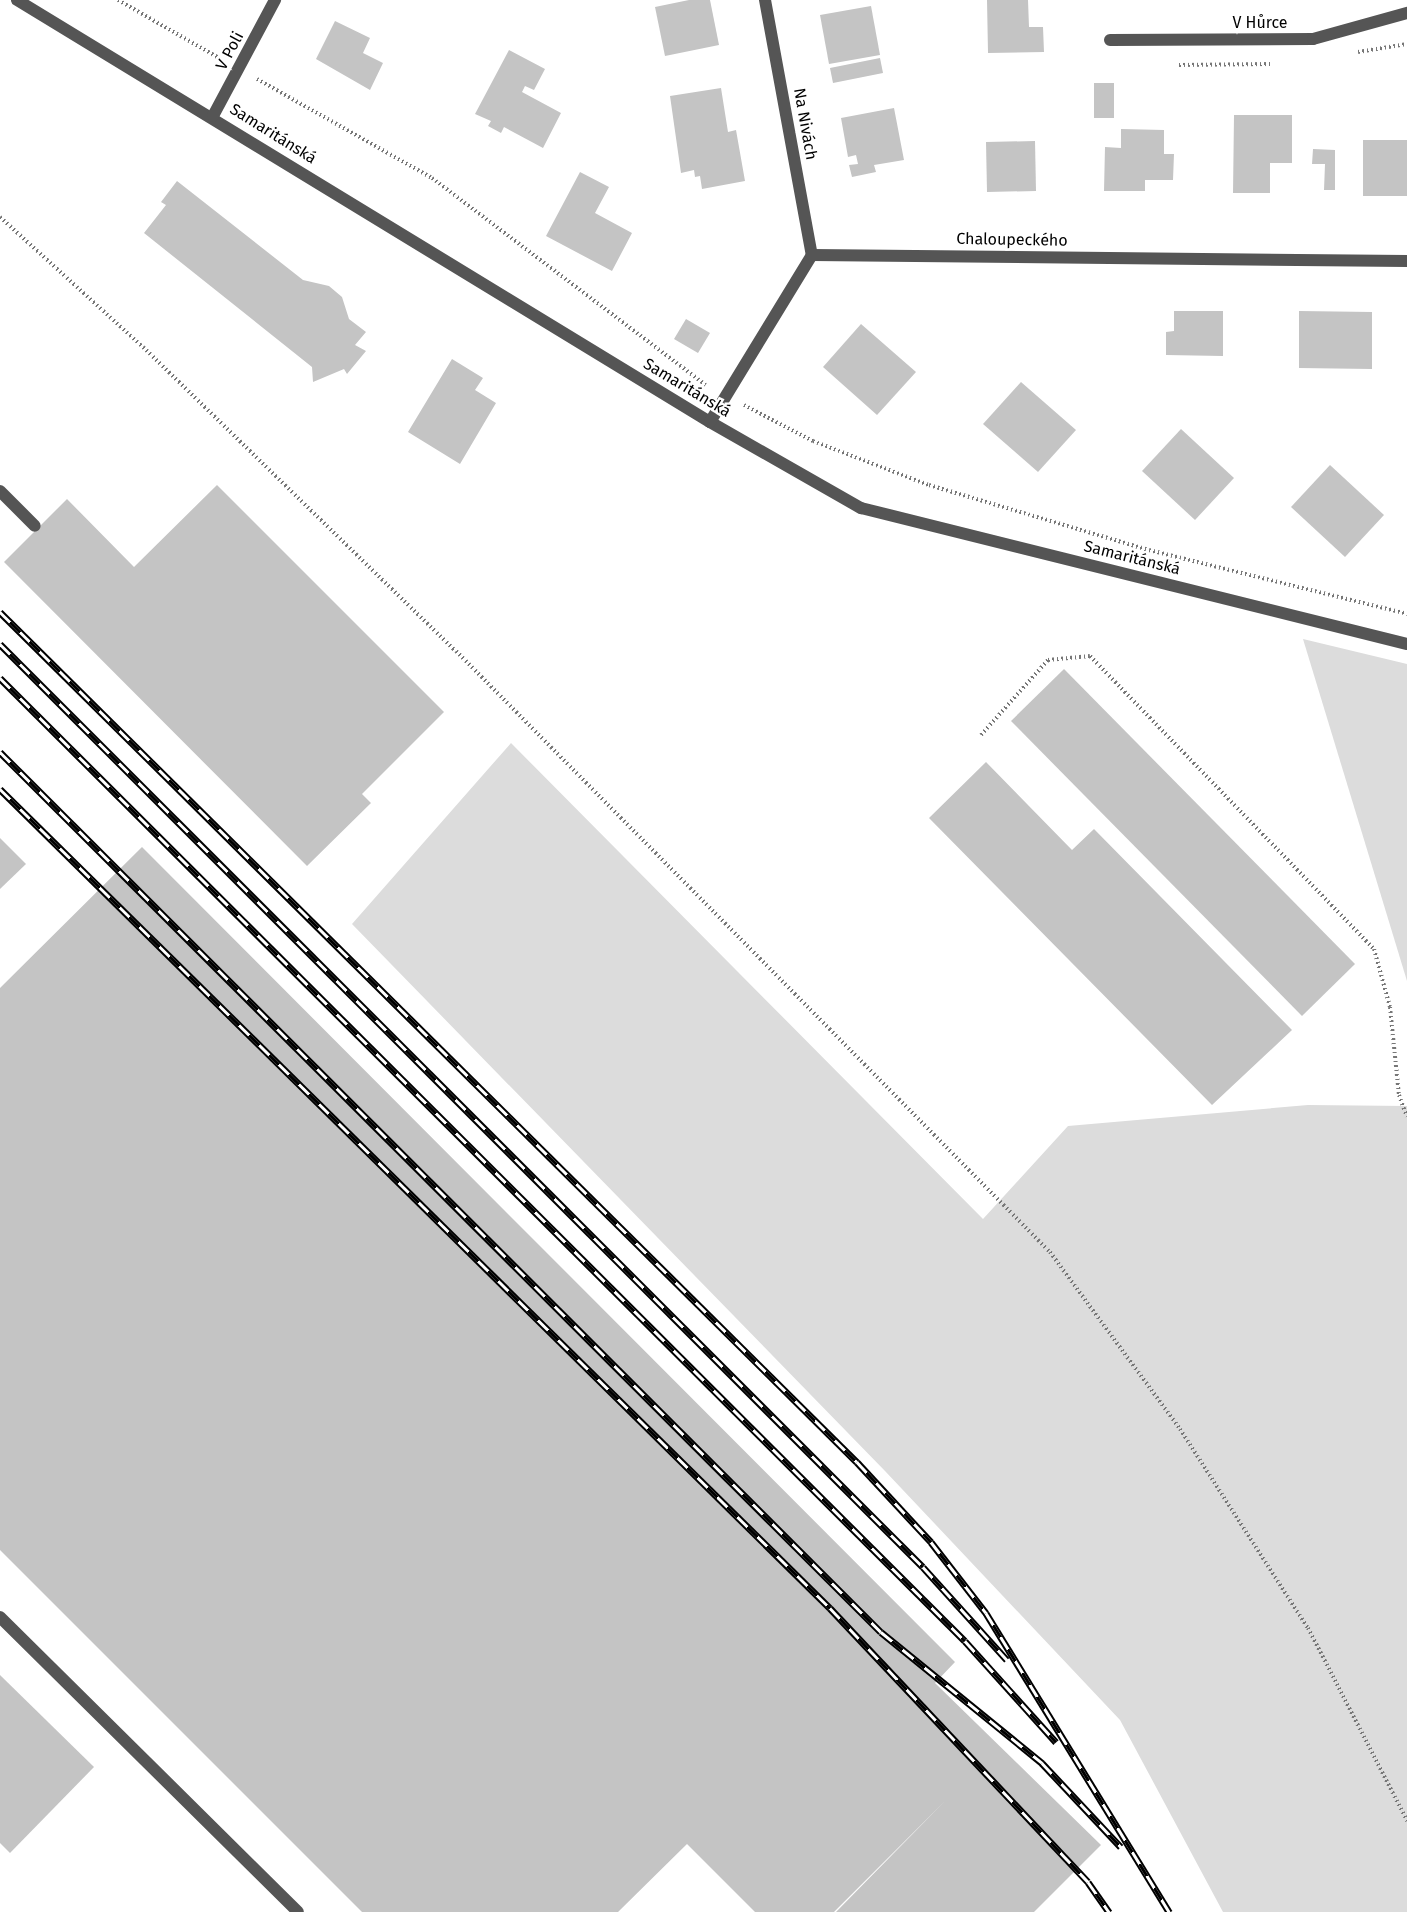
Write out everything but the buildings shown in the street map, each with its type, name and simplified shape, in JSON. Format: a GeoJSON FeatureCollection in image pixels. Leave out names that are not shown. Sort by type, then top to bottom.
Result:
{"type":"FeatureCollection","features":[{"type":"Feature","properties":{"kind":"street","name":"Samaritánská"},"geometry":{"type":"LineString","coordinates":[[17,0],[213,116],[710,422],[861,507],[1407,644]]}},
{"type":"Feature","properties":{"kind":"street","name":"V Poli"},"geometry":{"type":"LineString","coordinates":[[213,116],[275,0]]}},
{"type":"Feature","properties":{"kind":"street","name":"Na Nivách"},"geometry":{"type":"LineString","coordinates":[[765,0],[812,255]]}},
{"type":"Feature","properties":{"kind":"street","name":"V Hůrce"},"geometry":{"type":"LineString","coordinates":[[1110,40],[1313,39],[1407,13]]}},
{"type":"Feature","properties":{"kind":"street","name":"Chaloupeckého"},"geometry":{"type":"LineString","coordinates":[[812,255],[1407,261]]}},
{"type":"Feature","properties":{"kind":"street"},"geometry":{"type":"LineString","coordinates":[[710,422],[812,255]]}},
{"type":"Feature","properties":{"kind":"street"},"geometry":{"type":"LineString","coordinates":[[0,491],[35,526]]}},
{"type":"Feature","properties":{"kind":"street"},"geometry":{"type":"LineString","coordinates":[[0,1617],[298,1912]]}},
{"type":"Feature","properties":{"kind":"path"},"geometry":{"type":"LineString","coordinates":[[0,218],[143,347],[456,651],[1050,1252],[1180,1429],[1308,1628],[1407,1821]]}},
{"type":"Feature","properties":{"kind":"path"},"geometry":{"type":"LineString","coordinates":[[981,735],[1048,660],[1090,656],[1374,949],[1390,1007],[1399,1095],[1407,1117]]}},
{"type":"Feature","properties":{"kind":"shaded area"},"geometry":{"type":"Polygon","coordinates":[[[1303,639],[1407,664],[1407,981],[1303,639]]]}},
{"type":"Feature","properties":{"kind":"shaded area"},"geometry":{"type":"Polygon","coordinates":[[[511,743],[983,1219],[1068,1126],[1308,1105],[1407,1106],[1407,1912],[1223,1912],[1120,1720],[885,1471],[352,924],[511,743]]]}},
{"type":"Feature","properties":{"kind":"railway"},"geometry":{"type":"LineString","coordinates":[[0,612],[857,1462],[931,1542],[986,1613],[1169,1912]]}},
{"type":"Feature","properties":{"kind":"railway"},"geometry":{"type":"LineString","coordinates":[[0,644],[923,1567],[1007,1660]]}},
{"type":"Feature","properties":{"kind":"railway"},"geometry":{"type":"LineString","coordinates":[[0,678],[965,1641],[1056,1742]]}},
{"type":"Feature","properties":{"kind":"railway"},"geometry":{"type":"LineString","coordinates":[[0,752],[881,1632],[1042,1763],[1121,1847]]}},
{"type":"Feature","properties":{"kind":"railway"},"geometry":{"type":"LineString","coordinates":[[0,789],[830,1608],[1088,1882],[1109,1912]]}}]}
